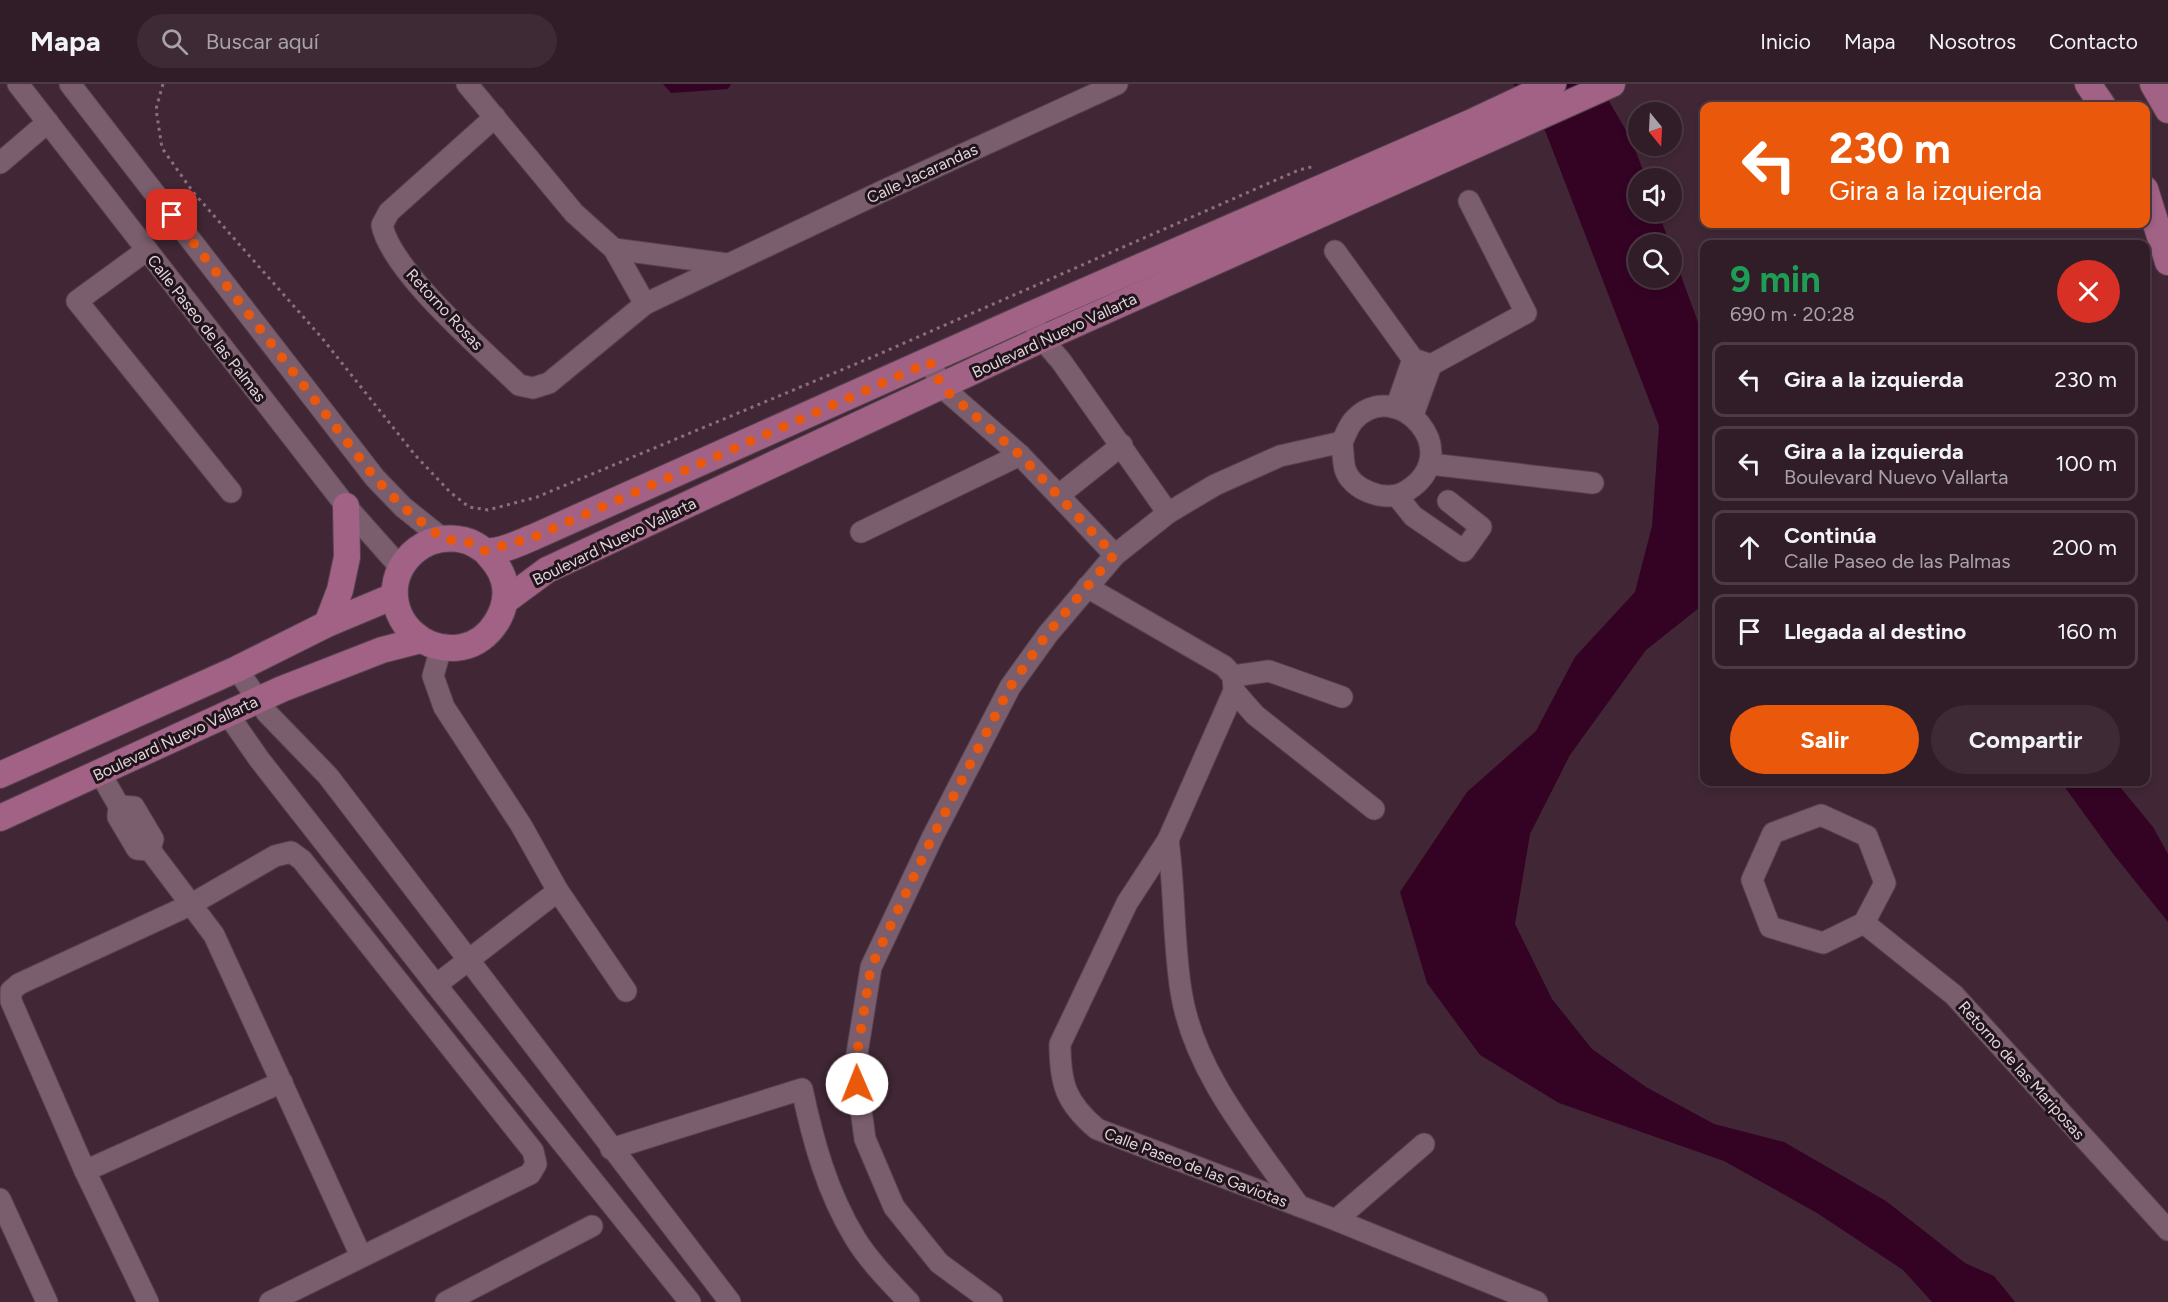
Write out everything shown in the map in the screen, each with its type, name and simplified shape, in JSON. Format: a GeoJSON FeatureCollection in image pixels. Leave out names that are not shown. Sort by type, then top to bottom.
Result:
{"type":"FeatureCollection","features":[{"type":"Feature","properties":{"kind":"main road","name":"Boulevard Nuevo Vallarta"},"geometry":{"type":"LineString","coordinates":[[0,818],[258,699],[382,650],[431,644],[463,647],[483,638],[498,621],[505,601],[547,570],[942,387],[1478,131],[1553,84]]}},
{"type":"Feature","properties":{"kind":"main road","name":"Boulevard Nuevo Vallarta"},"geometry":{"type":"LineString","coordinates":[[485,551],[534,537],[930,362],[1030,315],[1478,131],[1611,84]]}},
{"type":"Feature","properties":{"kind":"main road"},"geometry":{"type":"LineString","coordinates":[[2088,84],[2100,102]]}},
{"type":"Feature","properties":{"kind":"main road"},"geometry":{"type":"LineString","coordinates":[[2152,84],[2168,110]]}},
{"type":"Feature","properties":{"kind":"main road"},"geometry":{"type":"LineString","coordinates":[[2150,205],[2168,262]]}},
{"type":"Feature","properties":{"kind":"main road"},"geometry":{"type":"LineString","coordinates":[[327,624],[340,590],[347,557],[346,506]]}},
{"type":"Feature","properties":{"kind":"main road"},"geometry":{"type":"LineString","coordinates":[[431,644],[407,629],[398,614],[394,596],[401,568],[418,548],[443,539],[465,541],[485,551],[501,573],[505,601]]}},
{"type":"Feature","properties":{"kind":"main road"},"geometry":{"type":"LineString","coordinates":[[29,805],[6,773],[237,669],[327,624],[394,596]]}},
{"type":"Feature","properties":{"kind":"street","name":"Calle Paseo de las Palmas"},"geometry":{"type":"LineString","coordinates":[[18,84],[346,506],[401,568]]}},
{"type":"Feature","properties":{"kind":"street"},"geometry":{"type":"LineString","coordinates":[[70,84],[375,478],[403,507],[443,539]]}},
{"type":"Feature","properties":{"kind":"street"},"geometry":{"type":"LineString","coordinates":[[467,84],[574,213],[614,249],[645,303]]}},
{"type":"Feature","properties":{"kind":"street","name":"Calle Jacarandas"},"geometry":{"type":"LineString","coordinates":[[645,303],[1117,84]]}},
{"type":"Feature","properties":{"kind":"street","name":"Retorno Rosas"},"geometry":{"type":"LineString","coordinates":[[495,117],[389,212],[382,225],[385,241],[426,293],[519,385],[533,388],[549,383],[645,303]]}},
{"type":"Feature","properties":{"kind":"street"},"geometry":{"type":"LineString","coordinates":[[0,163],[48,122]]}},
{"type":"Feature","properties":{"kind":"street"},"geometry":{"type":"LineString","coordinates":[[1405,411],[1422,362],[1526,313],[1469,201]]}},
{"type":"Feature","properties":{"kind":"street"},"geometry":{"type":"LineString","coordinates":[[614,249],[728,264]]}},
{"type":"Feature","properties":{"kind":"street"},"geometry":{"type":"LineString","coordinates":[[147,250],[77,301],[231,492]]}},
{"type":"Feature","properties":{"kind":"street"},"geometry":{"type":"LineString","coordinates":[[1335,250],[1422,362]]}},
{"type":"Feature","properties":{"kind":"street"},"geometry":{"type":"LineString","coordinates":[[1030,315],[1042,339],[1062,361],[1168,513]]}},
{"type":"Feature","properties":{"kind":"street"},"geometry":{"type":"LineString","coordinates":[[930,362],[942,387],[1020,455],[1114,555]]}},
{"type":"Feature","properties":{"kind":"street"},"geometry":{"type":"LineString","coordinates":[[1373,408],[1405,411],[1430,436],[1430,464],[1418,484],[1397,496],[1367,493],[1346,472],[1342,442],[1353,421],[1373,408]]}},
{"type":"Feature","properties":{"kind":"street"},"geometry":{"type":"LineString","coordinates":[[992,1302],[939,1263],[894,1207],[865,1139],[855,1066],[871,967],[933,836],[1010,687],[1047,634],[1114,555],[1168,513],[1215,484],[1280,456],[1342,442]]}},
{"type":"Feature","properties":{"kind":"street"},"geometry":{"type":"LineString","coordinates":[[1059,495],[1122,445]]}},
{"type":"Feature","properties":{"kind":"street"},"geometry":{"type":"LineString","coordinates":[[861,532],[1020,455]]}},
{"type":"Feature","properties":{"kind":"street"},"geometry":{"type":"LineString","coordinates":[[1430,464],[1593,483]]}},
{"type":"Feature","properties":{"kind":"street"},"geometry":{"type":"LineString","coordinates":[[1397,496],[1413,516],[1464,551],[1481,528],[1448,501]]}},
{"type":"Feature","properties":{"kind":"street"},"geometry":{"type":"LineString","coordinates":[[1087,587],[1224,666],[1255,715],[1374,809]]}},
{"type":"Feature","properties":{"kind":"street"},"geometry":{"type":"LineString","coordinates":[[431,644],[433,676],[444,707],[521,825],[558,891],[626,991]]}},
{"type":"Feature","properties":{"kind":"street"},"geometry":{"type":"LineString","coordinates":[[237,669],[267,713],[328,776],[730,1302]]}},
{"type":"Feature","properties":{"kind":"street"},"geometry":{"type":"LineString","coordinates":[[1233,683],[1269,671],[1342,697]]}},
{"type":"Feature","properties":{"kind":"street","name":"Calle Paseo de las Gaviotas"},"geometry":{"type":"LineString","coordinates":[[1233,683],[1168,840],[1127,903],[1060,1044],[1060,1069],[1066,1092],[1079,1113],[1097,1129],[1336,1220],[1538,1302]]}},
{"type":"Feature","properties":{"kind":"street"},"geometry":{"type":"LineString","coordinates":[[227,713],[259,759],[436,985],[690,1302]]}},
{"type":"Feature","properties":{"kind":"street"},"geometry":{"type":"LineString","coordinates":[[100,773],[119,806],[134,807],[153,839],[150,850],[214,935],[361,1256]]}},
{"type":"Feature","properties":{"kind":"street"},"geometry":{"type":"LineString","coordinates":[[1821,815],[1867,836],[1885,884],[1864,923],[1823,943],[1770,927],[1752,879],[1773,833],[1821,815]]}},
{"type":"Feature","properties":{"kind":"street","name":"Calle Paseo de las Gaviotas"},"geometry":{"type":"LineString","coordinates":[[1168,840],[1181,992],[1198,1046],[1221,1095],[1299,1206]]}},
{"type":"Feature","properties":{"kind":"street"},"geometry":{"type":"LineString","coordinates":[[148,1302],[85,1171],[11,1001],[11,990],[19,984],[190,905],[275,856],[291,852],[302,860],[533,1151],[536,1164],[530,1174],[270,1302]]}},
{"type":"Feature","properties":{"kind":"street"},"geometry":{"type":"LineString","coordinates":[[436,985],[558,891]]}},
{"type":"Feature","properties":{"kind":"street","name":"Retorno de las Mariposas"},"geometry":{"type":"LineString","coordinates":[[1864,923],[1954,995],[2168,1230]]}},
{"type":"Feature","properties":{"kind":"street"},"geometry":{"type":"LineString","coordinates":[[85,1171],[282,1082]]}},
{"type":"Feature","properties":{"kind":"street"},"geometry":{"type":"LineString","coordinates":[[611,1149],[802,1089],[819,1159],[834,1200],[856,1240],[909,1302]]}},
{"type":"Feature","properties":{"kind":"street"},"geometry":{"type":"LineString","coordinates":[[1336,1220],[1424,1144]]}},
{"type":"Feature","properties":{"kind":"street"},"geometry":{"type":"LineString","coordinates":[[0,1199],[47,1302]]}},
{"type":"Feature","properties":{"kind":"street"},"geometry":{"type":"LineString","coordinates":[[446,1302],[592,1226]]}},
{"type":"Feature","properties":{"kind":"path"},"geometry":{"type":"LineString","coordinates":[[163,84],[156,109],[162,148],[193,192],[322,338],[415,455],[450,492],[469,507],[488,510],[537,497],[870,358],[1299,170],[1321,165]]}},
{"type":"Feature","properties":{"kind":"shaded area"},"geometry":{"type":"Polygon","coordinates":[[[663,84],[731,84],[728,89],[671,93],[663,84]]]}},
{"type":"Feature","properties":{"kind":"shaded area"},"geometry":{"type":"Polygon","coordinates":[[[1513,84],[1599,84],[1628,134],[1628,156],[1638,156],[1642,168],[1628,168],[1628,222],[1662,222],[1666,234],[1628,234],[1628,288],[1682,288],[1682,278],[1700,328],[1700,607],[1646,650],[1570,755],[1530,834],[1515,924],[1552,999],[1592,1049],[1646,1087],[1714,1124],[1784,1142],[1886,1201],[1965,1263],[1994,1276],[2015,1302],[1932,1302],[1903,1270],[1817,1213],[1724,1161],[1559,1103],[1480,1055],[1427,983],[1400,892],[1467,792],[1536,731],[1575,657],[1635,592],[1652,526],[1659,426],[1546,133],[1513,84]]]}},
{"type":"Feature","properties":{"kind":"shaded area"},"geometry":{"type":"Polygon","coordinates":[[[2064,786],[2119,786],[2153,827],[2168,854],[2168,922],[2114,855],[2064,786]]]}},
{"type":"Feature","properties":{"kind":"route"},"geometry":{"type":"LineString","coordinates":[[172,215],[375,478],[403,507],[443,539],[458,539],[472,543],[485,551],[534,537],[930,362],[942,387],[1020,455],[1114,555],[1047,634],[1010,687],[933,836],[871,967],[855,1066],[857,1084]]}}]}
